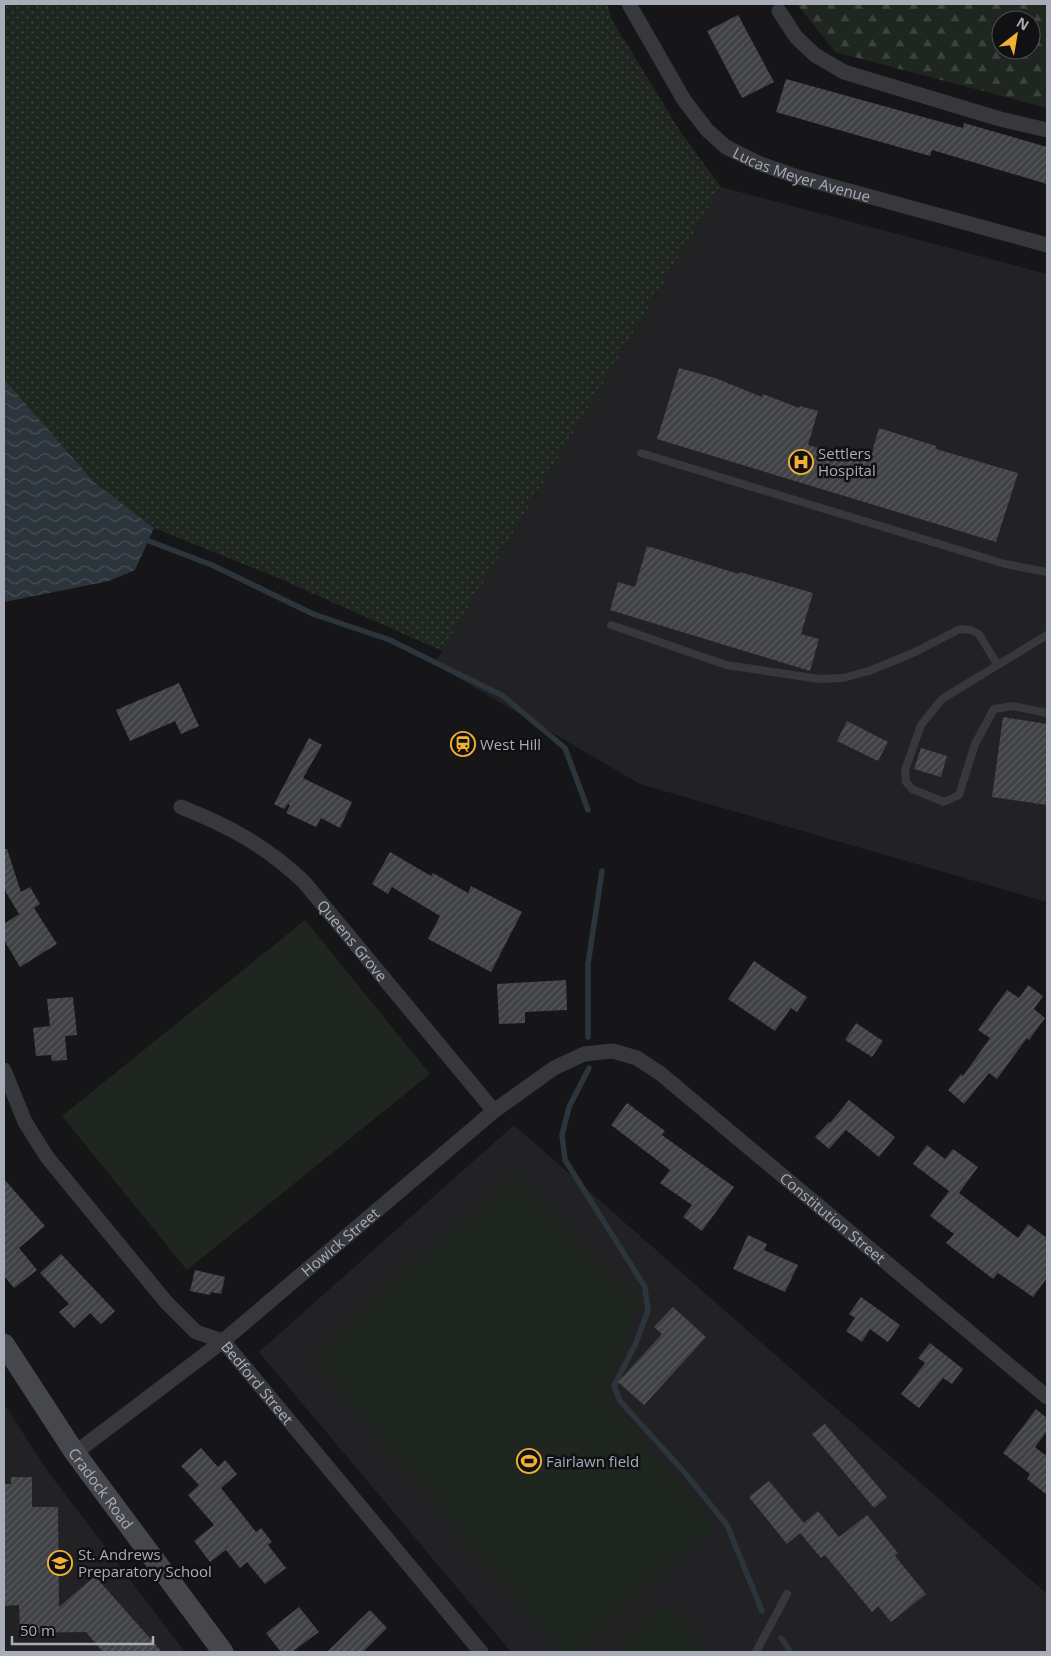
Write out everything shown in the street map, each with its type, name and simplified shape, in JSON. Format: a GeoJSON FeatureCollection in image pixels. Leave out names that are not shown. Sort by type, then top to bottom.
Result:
{"type":"FeatureCollection","features":[{"type":"Feature","properties":{"kind":"main road","name":"Cradock Road"},"geometry":{"type":"LineString","coordinates":[[4,1344],[75,1453],[223,1652]]}},
{"type":"Feature","properties":{"kind":"street","name":"Lucas Meyer Avenue"},"geometry":{"type":"LineString","coordinates":[[630,4],[684,100],[708,130],[726,147],[758,163],[798,177],[1047,245]]}},
{"type":"Feature","properties":{"kind":"street"},"geometry":{"type":"LineString","coordinates":[[778,11],[796,37],[815,55],[844,72],[1000,119],[1047,130]]}},
{"type":"Feature","properties":{"kind":"street","name":"Queens Grove"},"geometry":{"type":"LineString","coordinates":[[181,807],[221,823],[261,847],[277,857],[304,882],[494,1111]]}},
{"type":"Feature","properties":{"kind":"street","name":"Howick Street"},"geometry":{"type":"LineString","coordinates":[[75,1453],[223,1340],[494,1111],[554,1068],[584,1054],[612,1051]]}},
{"type":"Feature","properties":{"kind":"street","name":"Constitution Street"},"geometry":{"type":"LineString","coordinates":[[612,1051],[637,1058],[661,1074],[1047,1397]]}},
{"type":"Feature","properties":{"kind":"street","name":"Bedford Street"},"geometry":{"type":"LineString","coordinates":[[4,1070],[25,1122],[46,1156],[166,1302],[196,1332],[223,1340],[481,1652]]}},
{"type":"Feature","properties":{"kind":"lane"},"geometry":{"type":"LineString","coordinates":[[641,453],[1005,564],[1047,572]]}},
{"type":"Feature","properties":{"kind":"lane"},"geometry":{"type":"LineString","coordinates":[[610,625],[726,666],[820,679],[843,678],[868,671],[913,653],[960,629],[971,630],[979,634],[997,664]]}},
{"type":"Feature","properties":{"kind":"lane"},"geometry":{"type":"LineString","coordinates":[[1047,635],[942,699],[929,712],[922,724],[904,770],[906,782],[912,789],[944,802],[959,795],[975,744],[994,708],[1013,706],[1047,713]]}},
{"type":"Feature","properties":{"kind":"lane"},"geometry":{"type":"LineString","coordinates":[[756,1652],[787,1594]]}},
{"type":"Feature","properties":{"kind":"shaded area","name":"Settlers Hospital"},"geometry":{"type":"Polygon","coordinates":[[[721,187],[1047,274],[1047,902],[640,784],[434,664],[721,187]]]}},
{"type":"Feature","properties":{"kind":"shaded area"},"geometry":{"type":"Polygon","coordinates":[[[514,1125],[1047,1594],[1047,1652],[511,1652],[259,1352],[514,1125]]]}},
{"type":"Feature","properties":{"kind":"shaded area","name":"St. Andrews Preparatory School"},"geometry":{"type":"Polygon","coordinates":[[[4,1404],[49,1473],[185,1652],[4,1652],[4,1404]]]}},
{"type":"Feature","properties":{"kind":"green space"},"geometry":{"type":"Polygon","coordinates":[[[4,4],[607,4],[612,20],[682,134],[721,187],[442,651],[278,578],[154,528],[94,482],[4,379],[4,4]]]}},
{"type":"Feature","properties":{"kind":"green space"},"geometry":{"type":"Polygon","coordinates":[[[797,4],[1047,4],[1047,108],[835,52],[797,4]]]}},
{"type":"Feature","properties":{"kind":"green space"},"geometry":{"type":"Polygon","coordinates":[[[305,920],[430,1074],[187,1270],[62,1116],[305,920]]]}},
{"type":"Feature","properties":{"kind":"green space","name":"Fairlawn field"},"geometry":{"type":"Polygon","coordinates":[[[515,1173],[640,1300],[606,1394],[714,1528],[576,1652],[560,1652],[310,1357],[515,1173]]]}},
{"type":"Feature","properties":{"kind":"green space"},"geometry":{"type":"Polygon","coordinates":[[[667,1605],[708,1652],[612,1652],[667,1605]]]}},
{"type":"Feature","properties":{"kind":"water"},"geometry":{"type":"Polygon","coordinates":[[[4,379],[94,482],[154,528],[135,570],[109,581],[4,602],[4,379]]]}},
{"type":"Feature","properties":{"kind":"building"},"geometry":{"type":"Polygon","coordinates":[[[738,15],[774,82],[742,98],[707,31],[738,15]]]}},
{"type":"Feature","properties":{"kind":"building"},"geometry":{"type":"Polygon","coordinates":[[[786,79],[963,128],[964,123],[1047,147],[1047,184],[932,150],[930,156],[776,112],[786,79]]]}},
{"type":"Feature","properties":{"kind":"building"},"geometry":{"type":"Polygon","coordinates":[[[679,368],[715,378],[762,397],[763,394],[799,408],[800,406],[818,411],[808,445],[869,462],[879,428],[936,446],[936,449],[1018,473],[996,542],[657,439],[679,368]]]}},
{"type":"Feature","properties":{"kind":"building"},"geometry":{"type":"Polygon","coordinates":[[[647,546],[739,574],[740,572],[813,593],[801,634],[819,639],[810,671],[610,610],[618,582],[635,587],[647,546]]]}},
{"type":"Feature","properties":{"kind":"building"},"geometry":{"type":"Polygon","coordinates":[[[179,683],[199,726],[181,734],[175,721],[130,741],[116,710],[179,683]]]}},
{"type":"Feature","properties":{"kind":"building"},"geometry":{"type":"Polygon","coordinates":[[[1003,717],[1047,724],[1047,805],[992,797],[1003,717]]]}},
{"type":"Feature","properties":{"kind":"building"},"geometry":{"type":"Polygon","coordinates":[[[847,721],[888,742],[878,761],[837,741],[847,721]]]}},
{"type":"Feature","properties":{"kind":"building"},"geometry":{"type":"Polygon","coordinates":[[[309,738],[322,745],[303,778],[352,802],[340,828],[321,818],[316,827],[286,813],[290,805],[288,804],[284,809],[274,804],[309,738]]]}},
{"type":"Feature","properties":{"kind":"building"},"geometry":{"type":"Polygon","coordinates":[[[921,748],[947,756],[941,777],[914,769],[921,748]]]}},
{"type":"Feature","properties":{"kind":"building"},"geometry":{"type":"Polygon","coordinates":[[[4,849],[7,849],[21,892],[30,887],[40,904],[34,908],[57,944],[20,967],[4,940],[4,924],[19,914],[4,889],[4,849]]]}},
{"type":"Feature","properties":{"kind":"building"},"geometry":{"type":"Polygon","coordinates":[[[390,852],[431,876],[433,873],[468,893],[471,886],[522,912],[491,972],[428,939],[440,916],[392,887],[388,894],[372,884],[390,852]]]}},
{"type":"Feature","properties":{"kind":"building"},"geometry":{"type":"Polygon","coordinates":[[[754,961],[807,997],[797,1012],[791,1008],[775,1031],[728,999],[754,961]]]}},
{"type":"Feature","properties":{"kind":"building"},"geometry":{"type":"Polygon","coordinates":[[[566,980],[567,1010],[525,1012],[525,1023],[499,1024],[497,984],[566,980]]]}},
{"type":"Feature","properties":{"kind":"building"},"geometry":{"type":"Polygon","coordinates":[[[1028,985],[1043,996],[1034,1009],[1045,1018],[1029,1040],[1027,1038],[997,1079],[989,1073],[964,1104],[948,1090],[961,1074],[963,1076],[990,1038],[978,1030],[1007,990],[1019,998],[1028,985]]]}},
{"type":"Feature","properties":{"kind":"building"},"geometry":{"type":"Polygon","coordinates":[[[73,997],[77,1035],[65,1036],[67,1060],[52,1061],[51,1055],[36,1056],[33,1028],[50,1026],[47,999],[73,997]]]}},
{"type":"Feature","properties":{"kind":"building"},"geometry":{"type":"Polygon","coordinates":[[[856,1023],[883,1041],[872,1057],[845,1040],[856,1023]]]}},
{"type":"Feature","properties":{"kind":"building"},"geometry":{"type":"Polygon","coordinates":[[[849,1100],[895,1137],[879,1157],[846,1130],[829,1149],[815,1137],[830,1123],[849,1100]]]}},
{"type":"Feature","properties":{"kind":"building"},"geometry":{"type":"Polygon","coordinates":[[[627,1103],[665,1131],[662,1135],[734,1187],[702,1231],[683,1217],[692,1205],[660,1183],[670,1170],[611,1125],[627,1103]]]}},
{"type":"Feature","properties":{"kind":"building"},"geometry":{"type":"Polygon","coordinates":[[[927,1145],[945,1159],[953,1149],[978,1167],[959,1193],[1018,1238],[1028,1224],[1047,1238],[1047,1278],[1033,1297],[998,1273],[993,1279],[946,1243],[954,1234],[930,1216],[949,1191],[913,1164],[927,1145]]]}},
{"type":"Feature","properties":{"kind":"building"},"geometry":{"type":"Polygon","coordinates":[[[4,1179],[45,1226],[19,1248],[37,1270],[14,1288],[4,1276],[4,1179]]]}},
{"type":"Feature","properties":{"kind":"building"},"geometry":{"type":"Polygon","coordinates":[[[748,1235],[767,1244],[764,1250],[798,1265],[785,1292],[733,1269],[748,1235]]]}},
{"type":"Feature","properties":{"kind":"building"},"geometry":{"type":"Polygon","coordinates":[[[61,1254],[115,1311],[101,1324],[90,1313],[74,1328],[59,1312],[69,1304],[40,1273],[61,1254]]]}},
{"type":"Feature","properties":{"kind":"building"},"geometry":{"type":"Polygon","coordinates":[[[195,1270],[225,1277],[221,1294],[211,1292],[210,1295],[190,1291],[195,1270]]]}},
{"type":"Feature","properties":{"kind":"building"},"geometry":{"type":"Polygon","coordinates":[[[861,1297],[900,1325],[888,1342],[870,1329],[862,1342],[846,1331],[855,1318],[849,1314],[861,1297]]]}},
{"type":"Feature","properties":{"kind":"building"},"geometry":{"type":"Polygon","coordinates":[[[673,1307],[706,1337],[644,1405],[618,1382],[662,1334],[654,1327],[673,1307]]]}},
{"type":"Feature","properties":{"kind":"building"},"geometry":{"type":"Polygon","coordinates":[[[930,1343],[963,1369],[952,1384],[943,1378],[919,1408],[901,1394],[925,1363],[918,1358],[930,1343]]]}},
{"type":"Feature","properties":{"kind":"building"},"geometry":{"type":"Polygon","coordinates":[[[1036,1409],[1047,1418],[1047,1431],[1035,1447],[1045,1455],[1047,1453],[1047,1495],[1027,1479],[1030,1474],[1003,1453],[1036,1409]]]}},
{"type":"Feature","properties":{"kind":"building"},"geometry":{"type":"Polygon","coordinates":[[[825,1424],[887,1497],[874,1508],[812,1434],[825,1424]]]}},
{"type":"Feature","properties":{"kind":"building"},"geometry":{"type":"Polygon","coordinates":[[[201,1448],[218,1467],[225,1460],[237,1474],[221,1488],[256,1532],[261,1528],[272,1542],[268,1545],[286,1568],[265,1584],[247,1562],[240,1568],[226,1550],[210,1562],[194,1541],[214,1525],[188,1495],[199,1485],[181,1466],[201,1448]]]}},
{"type":"Feature","properties":{"kind":"building"},"geometry":{"type":"Polygon","coordinates":[[[11,1477],[32,1477],[32,1507],[58,1507],[59,1607],[95,1576],[162,1652],[103,1652],[86,1632],[20,1633],[19,1605],[4,1606],[4,1484],[11,1484],[11,1477]]]}},
{"type":"Feature","properties":{"kind":"building"},"geometry":{"type":"Polygon","coordinates":[[[769,1481],[804,1523],[818,1511],[839,1537],[867,1515],[898,1553],[895,1556],[926,1594],[891,1622],[878,1606],[872,1612],[825,1555],[821,1558],[800,1533],[787,1544],[749,1497],[769,1481]]]}},
{"type":"Feature","properties":{"kind":"building"},"geometry":{"type":"Polygon","coordinates":[[[299,1607],[319,1632],[292,1652],[281,1652],[266,1633],[299,1607]]]}},
{"type":"Feature","properties":{"kind":"building"},"geometry":{"type":"Polygon","coordinates":[[[370,1610],[387,1628],[363,1652],[327,1652],[370,1610]]]}},
{"type":"Feature","properties":{"kind":"waterway"},"geometry":{"type":"LineString","coordinates":[[141,538],[212,565],[313,614],[390,640],[503,696],[565,748],[588,810]]}},
{"type":"Feature","properties":{"kind":"waterway"},"geometry":{"type":"LineString","coordinates":[[588,1037],[588,964],[602,871]]}},
{"type":"Feature","properties":{"kind":"waterway"},"geometry":{"type":"LineString","coordinates":[[589,1068],[569,1107],[562,1135],[565,1160],[645,1287],[648,1311],[635,1345],[614,1386],[620,1401],[685,1473],[727,1525],[762,1611]]}},
{"type":"Feature","properties":{"kind":"waterway"},"geometry":{"type":"LineString","coordinates":[[781,1638],[791,1652]]}},
{"type":"Feature","properties":{"kind":"place","name":"Settlers Hospital"},"geometry":{"type":"Point","coordinates":[801,462]}},
{"type":"Feature","properties":{"kind":"place","name":"West Hill"},"geometry":{"type":"Point","coordinates":[463,744]}},
{"type":"Feature","properties":{"kind":"place","name":"Fairlawn field"},"geometry":{"type":"Point","coordinates":[529,1461]}},
{"type":"Feature","properties":{"kind":"place","name":"St. Andrews Preparatory School"},"geometry":{"type":"Point","coordinates":[60,1563]}}]}
